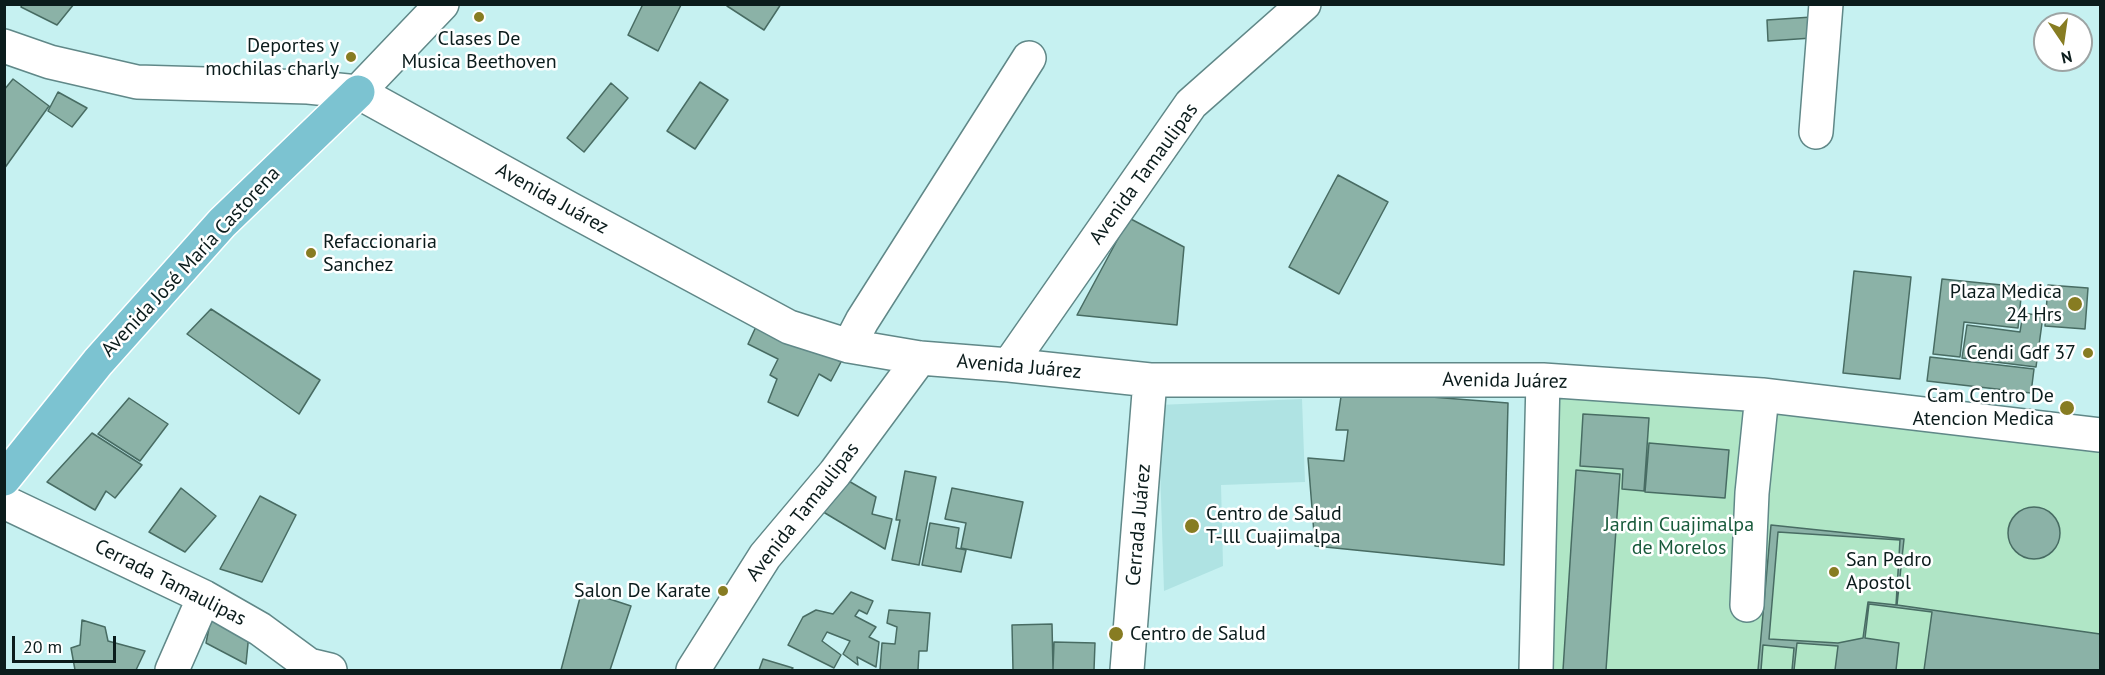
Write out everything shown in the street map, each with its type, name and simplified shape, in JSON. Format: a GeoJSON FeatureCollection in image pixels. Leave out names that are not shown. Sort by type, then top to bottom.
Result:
{"type":"FeatureCollection","features":[{"type":"Feature","properties":{"kind":"main road","name":"Avenida José María Castorena"},"geometry":{"type":"LineString","coordinates":[[4,479],[98,362],[222,223],[358,92]]}},
{"type":"Feature","properties":{"kind":"street","name":"Avenida José María Castorena"},"geometry":{"type":"LineString","coordinates":[[358,92],[442,4]]}},
{"type":"Feature","properties":{"kind":"street","name":"Avenida Tamaulipas"},"geometry":{"type":"LineString","coordinates":[[1009,365],[1191,104],[1304,4]]}},
{"type":"Feature","properties":{"kind":"street"},"geometry":{"type":"LineString","coordinates":[[1816,132],[1826,4]]}},
{"type":"Feature","properties":{"kind":"street","name":"Avenida Juárez"},"geometry":{"type":"LineString","coordinates":[[4,46],[50,62],[137,82],[308,87],[358,92],[789,327],[849,346],[920,358],[1150,380],[1543,380],[1762,395],[2100,435]]}},
{"type":"Feature","properties":{"kind":"street"},"geometry":{"type":"LineString","coordinates":[[849,346],[862,321],[1029,58]]}},
{"type":"Feature","properties":{"kind":"street","name":"Avenida Tamaulipas"},"geometry":{"type":"LineString","coordinates":[[693,670],[765,556],[835,473],[920,358]]}},
{"type":"Feature","properties":{"kind":"street","name":"Cerrada Juárez"},"geometry":{"type":"LineString","coordinates":[[1127,670],[1150,380]]}},
{"type":"Feature","properties":{"kind":"street"},"geometry":{"type":"LineString","coordinates":[[1536,670],[1543,380]]}},
{"type":"Feature","properties":{"kind":"street"},"geometry":{"type":"LineString","coordinates":[[1747,605],[1752,493],[1762,395]]}},
{"type":"Feature","properties":{"kind":"street","name":"Cerrada Tamaulipas"},"geometry":{"type":"LineString","coordinates":[[4,502],[204,597],[260,629],[309,665],[330,670]]}},
{"type":"Feature","properties":{"kind":"street"},"geometry":{"type":"LineString","coordinates":[[172,670],[204,597]]}},
{"type":"Feature","properties":{"kind":"shaded area","name":"Centro de Salud T-lll Cuajimalpa"},"geometry":{"type":"Polygon","coordinates":[[[1302,399],[1305,482],[1221,485],[1223,566],[1164,591],[1158,405],[1302,399]]]}},
{"type":"Feature","properties":{"kind":"green space","name":"Jardin Cuajimalpa de Morelos"},"geometry":{"type":"Polygon","coordinates":[[[1543,392],[2100,441],[2100,670],[1546,670],[1543,392]]]}},
{"type":"Feature","properties":{"kind":"building"},"geometry":{"type":"Polygon","coordinates":[[[22,4],[74,4],[57,25],[21,7],[22,4]]]}},
{"type":"Feature","properties":{"kind":"building"},"geometry":{"type":"Polygon","coordinates":[[[643,4],[681,5],[658,51],[628,35],[643,4]]]}},
{"type":"Feature","properties":{"kind":"building"},"geometry":{"type":"Polygon","coordinates":[[[728,4],[781,4],[764,30],[727,6],[728,4]]]}},
{"type":"Feature","properties":{"kind":"building"},"geometry":{"type":"Polygon","coordinates":[[[1812,17],[1812,38],[1768,41],[1767,20],[1812,17]]]}},
{"type":"Feature","properties":{"kind":"building"},"geometry":{"type":"Polygon","coordinates":[[[13,79],[49,106],[4,169],[4,90],[13,79]]]}},
{"type":"Feature","properties":{"kind":"building"},"geometry":{"type":"Polygon","coordinates":[[[700,82],[728,100],[695,149],[667,131],[700,82]]]}},
{"type":"Feature","properties":{"kind":"building"},"geometry":{"type":"Polygon","coordinates":[[[611,83],[628,98],[584,152],[567,138],[611,83]]]}},
{"type":"Feature","properties":{"kind":"building"},"geometry":{"type":"Polygon","coordinates":[[[58,92],[87,108],[72,127],[48,111],[58,92]]]}},
{"type":"Feature","properties":{"kind":"building"},"geometry":{"type":"Polygon","coordinates":[[[1338,175],[1388,202],[1339,294],[1289,267],[1338,175]]]}},
{"type":"Feature","properties":{"kind":"building"},"geometry":{"type":"Polygon","coordinates":[[[1129,218],[1184,247],[1177,325],[1077,315],[1129,218]]]}},
{"type":"Feature","properties":{"kind":"building"},"geometry":{"type":"Polygon","coordinates":[[[1854,271],[1911,277],[1900,379],[1843,373],[1854,271]]]}},
{"type":"Feature","properties":{"kind":"building"},"geometry":{"type":"Polygon","coordinates":[[[1942,279],[2022,287],[2018,328],[1964,322],[1960,357],[1933,354],[1942,279]]]}},
{"type":"Feature","properties":{"kind":"building"},"geometry":{"type":"Polygon","coordinates":[[[2048,285],[2088,288],[2085,329],[2045,326],[2048,285]]]}},
{"type":"Feature","properties":{"kind":"building"},"geometry":{"type":"Polygon","coordinates":[[[211,309],[320,380],[299,414],[187,334],[211,309]]]}},
{"type":"Feature","properties":{"kind":"building"},"geometry":{"type":"Polygon","coordinates":[[[2023,313],[2043,316],[2036,367],[1962,358],[1967,325],[2020,332],[2023,313]]]}},
{"type":"Feature","properties":{"kind":"building"},"geometry":{"type":"Polygon","coordinates":[[[760,318],[841,362],[831,381],[819,374],[798,416],[768,402],[777,379],[770,375],[778,359],[748,344],[760,318]]]}},
{"type":"Feature","properties":{"kind":"building"},"geometry":{"type":"Polygon","coordinates":[[[1930,357],[2034,369],[2031,393],[1927,381],[1930,357]]]}},
{"type":"Feature","properties":{"kind":"building"},"geometry":{"type":"Polygon","coordinates":[[[1342,390],[1508,403],[1504,565],[1315,546],[1308,458],[1344,461],[1348,430],[1336,430],[1342,390]]]}},
{"type":"Feature","properties":{"kind":"building"},"geometry":{"type":"Polygon","coordinates":[[[129,398],[168,424],[140,461],[98,434],[129,398]]]}},
{"type":"Feature","properties":{"kind":"building"},"geometry":{"type":"Polygon","coordinates":[[[1583,414],[1649,418],[1644,491],[1622,489],[1623,469],[1580,466],[1583,414]]]}},
{"type":"Feature","properties":{"kind":"building"},"geometry":{"type":"Polygon","coordinates":[[[92,433],[142,465],[115,498],[106,491],[95,510],[47,482],[92,433]]]}},
{"type":"Feature","properties":{"kind":"building"},"geometry":{"type":"Polygon","coordinates":[[[1649,443],[1729,450],[1725,498],[1645,492],[1649,443]]]}},
{"type":"Feature","properties":{"kind":"building"},"geometry":{"type":"Polygon","coordinates":[[[1576,470],[1620,474],[1606,670],[1563,670],[1576,470]]]}},
{"type":"Feature","properties":{"kind":"building"},"geometry":{"type":"Polygon","coordinates":[[[905,471],[936,477],[919,565],[892,560],[900,520],[896,520],[905,471]]]}},
{"type":"Feature","properties":{"kind":"building"},"geometry":{"type":"Polygon","coordinates":[[[835,473],[876,497],[872,514],[892,519],[885,549],[815,507],[835,473]]]}},
{"type":"Feature","properties":{"kind":"building"},"geometry":{"type":"Polygon","coordinates":[[[181,488],[216,516],[185,552],[149,532],[181,488]]]}},
{"type":"Feature","properties":{"kind":"building"},"geometry":{"type":"Polygon","coordinates":[[[952,488],[1023,502],[1011,558],[961,548],[966,523],[945,519],[952,488]]]}},
{"type":"Feature","properties":{"kind":"building"},"geometry":{"type":"Polygon","coordinates":[[[260,496],[296,515],[262,582],[220,569],[260,496]]]}},
{"type":"Feature","properties":{"kind":"building"},"geometry":{"type":"Polygon","coordinates":[[[2029,507],[2039,507],[2049,511],[2056,518],[2060,533],[2056,548],[2049,555],[2039,559],[2029,559],[2019,555],[2012,548],[2008,538],[2008,528],[2012,518],[2019,511],[2029,507]]]}},
{"type":"Feature","properties":{"kind":"building"},"geometry":{"type":"Polygon","coordinates":[[[930,523],[959,528],[956,548],[966,550],[961,572],[922,565],[930,523]]]}},
{"type":"Feature","properties":{"kind":"building","name":"San Pedro Apostol"},"geometry":{"type":"Polygon","coordinates":[[[1771,525],[1904,539],[1897,605],[2100,634],[2100,670],[1758,670],[1771,525]]]}},
{"type":"Feature","properties":{"kind":"building"},"geometry":{"type":"Polygon","coordinates":[[[1778,532],[1900,540],[1896,605],[1868,602],[1863,638],[1838,643],[1769,639],[1778,532]]]}},
{"type":"Feature","properties":{"kind":"building"},"geometry":{"type":"Polygon","coordinates":[[[582,590],[631,606],[610,670],[561,670],[582,590]]]}},
{"type":"Feature","properties":{"kind":"building"},"geometry":{"type":"Polygon","coordinates":[[[851,592],[873,601],[867,614],[859,610],[855,616],[876,627],[869,637],[879,642],[876,667],[857,657],[858,665],[843,654],[850,641],[827,632],[822,641],[841,655],[834,668],[788,645],[803,617],[816,610],[833,614],[851,592]]]}},
{"type":"Feature","properties":{"kind":"building"},"geometry":{"type":"Polygon","coordinates":[[[215,598],[251,613],[246,664],[206,643],[215,598]]]}},
{"type":"Feature","properties":{"kind":"building"},"geometry":{"type":"Polygon","coordinates":[[[1869,604],[1932,612],[1924,670],[1896,670],[1899,643],[1865,638],[1869,604]]]}},
{"type":"Feature","properties":{"kind":"building"},"geometry":{"type":"Polygon","coordinates":[[[889,610],[930,613],[927,651],[919,651],[918,670],[880,670],[882,643],[895,644],[897,627],[887,623],[889,610]]]}},
{"type":"Feature","properties":{"kind":"building"},"geometry":{"type":"Polygon","coordinates":[[[82,620],[105,627],[108,641],[145,651],[136,670],[75,670],[71,648],[80,645],[82,620]]]}},
{"type":"Feature","properties":{"kind":"building"},"geometry":{"type":"Polygon","coordinates":[[[1052,624],[1053,670],[1013,670],[1012,625],[1052,624]]]}},
{"type":"Feature","properties":{"kind":"building"},"geometry":{"type":"Polygon","coordinates":[[[1054,642],[1095,643],[1094,670],[1053,670],[1054,642]]]}},
{"type":"Feature","properties":{"kind":"building"},"geometry":{"type":"Polygon","coordinates":[[[1797,643],[1838,646],[1835,670],[1794,670],[1797,643]]]}},
{"type":"Feature","properties":{"kind":"building"},"geometry":{"type":"Polygon","coordinates":[[[1763,645],[1794,648],[1792,670],[1761,670],[1763,645]]]}},
{"type":"Feature","properties":{"kind":"building"},"geometry":{"type":"Polygon","coordinates":[[[763,659],[793,668],[791,670],[759,670],[763,659]]]}},
{"type":"Feature","properties":{"kind":"place","name":"Clases De Musica Beethoven"},"geometry":{"type":"Point","coordinates":[479,17]}},
{"type":"Feature","properties":{"kind":"place","name":"Deportes y mochilas charly"},"geometry":{"type":"Point","coordinates":[351,57]}},
{"type":"Feature","properties":{"kind":"place","name":"Refaccionaria Sanchez"},"geometry":{"type":"Point","coordinates":[311,253]}},
{"type":"Feature","properties":{"kind":"place","name":"Plaza Medica 24 Hrs"},"geometry":{"type":"Point","coordinates":[2075,304]}},
{"type":"Feature","properties":{"kind":"place","name":"Cendi Gdf 37"},"geometry":{"type":"Point","coordinates":[2088,353]}},
{"type":"Feature","properties":{"kind":"place","name":"Cam Centro De Atencion Medica"},"geometry":{"type":"Point","coordinates":[2067,408]}},
{"type":"Feature","properties":{"kind":"place","name":"Centro de Salud T-lll Cuajimalpa"},"geometry":{"type":"Point","coordinates":[1192,526]}},
{"type":"Feature","properties":{"kind":"place","name":"San Pedro Apostol"},"geometry":{"type":"Point","coordinates":[1834,572]}},
{"type":"Feature","properties":{"kind":"place","name":"Salon De Karate"},"geometry":{"type":"Point","coordinates":[723,591]}},
{"type":"Feature","properties":{"kind":"place","name":"Centro de Salud"},"geometry":{"type":"Point","coordinates":[1116,634]}}]}
